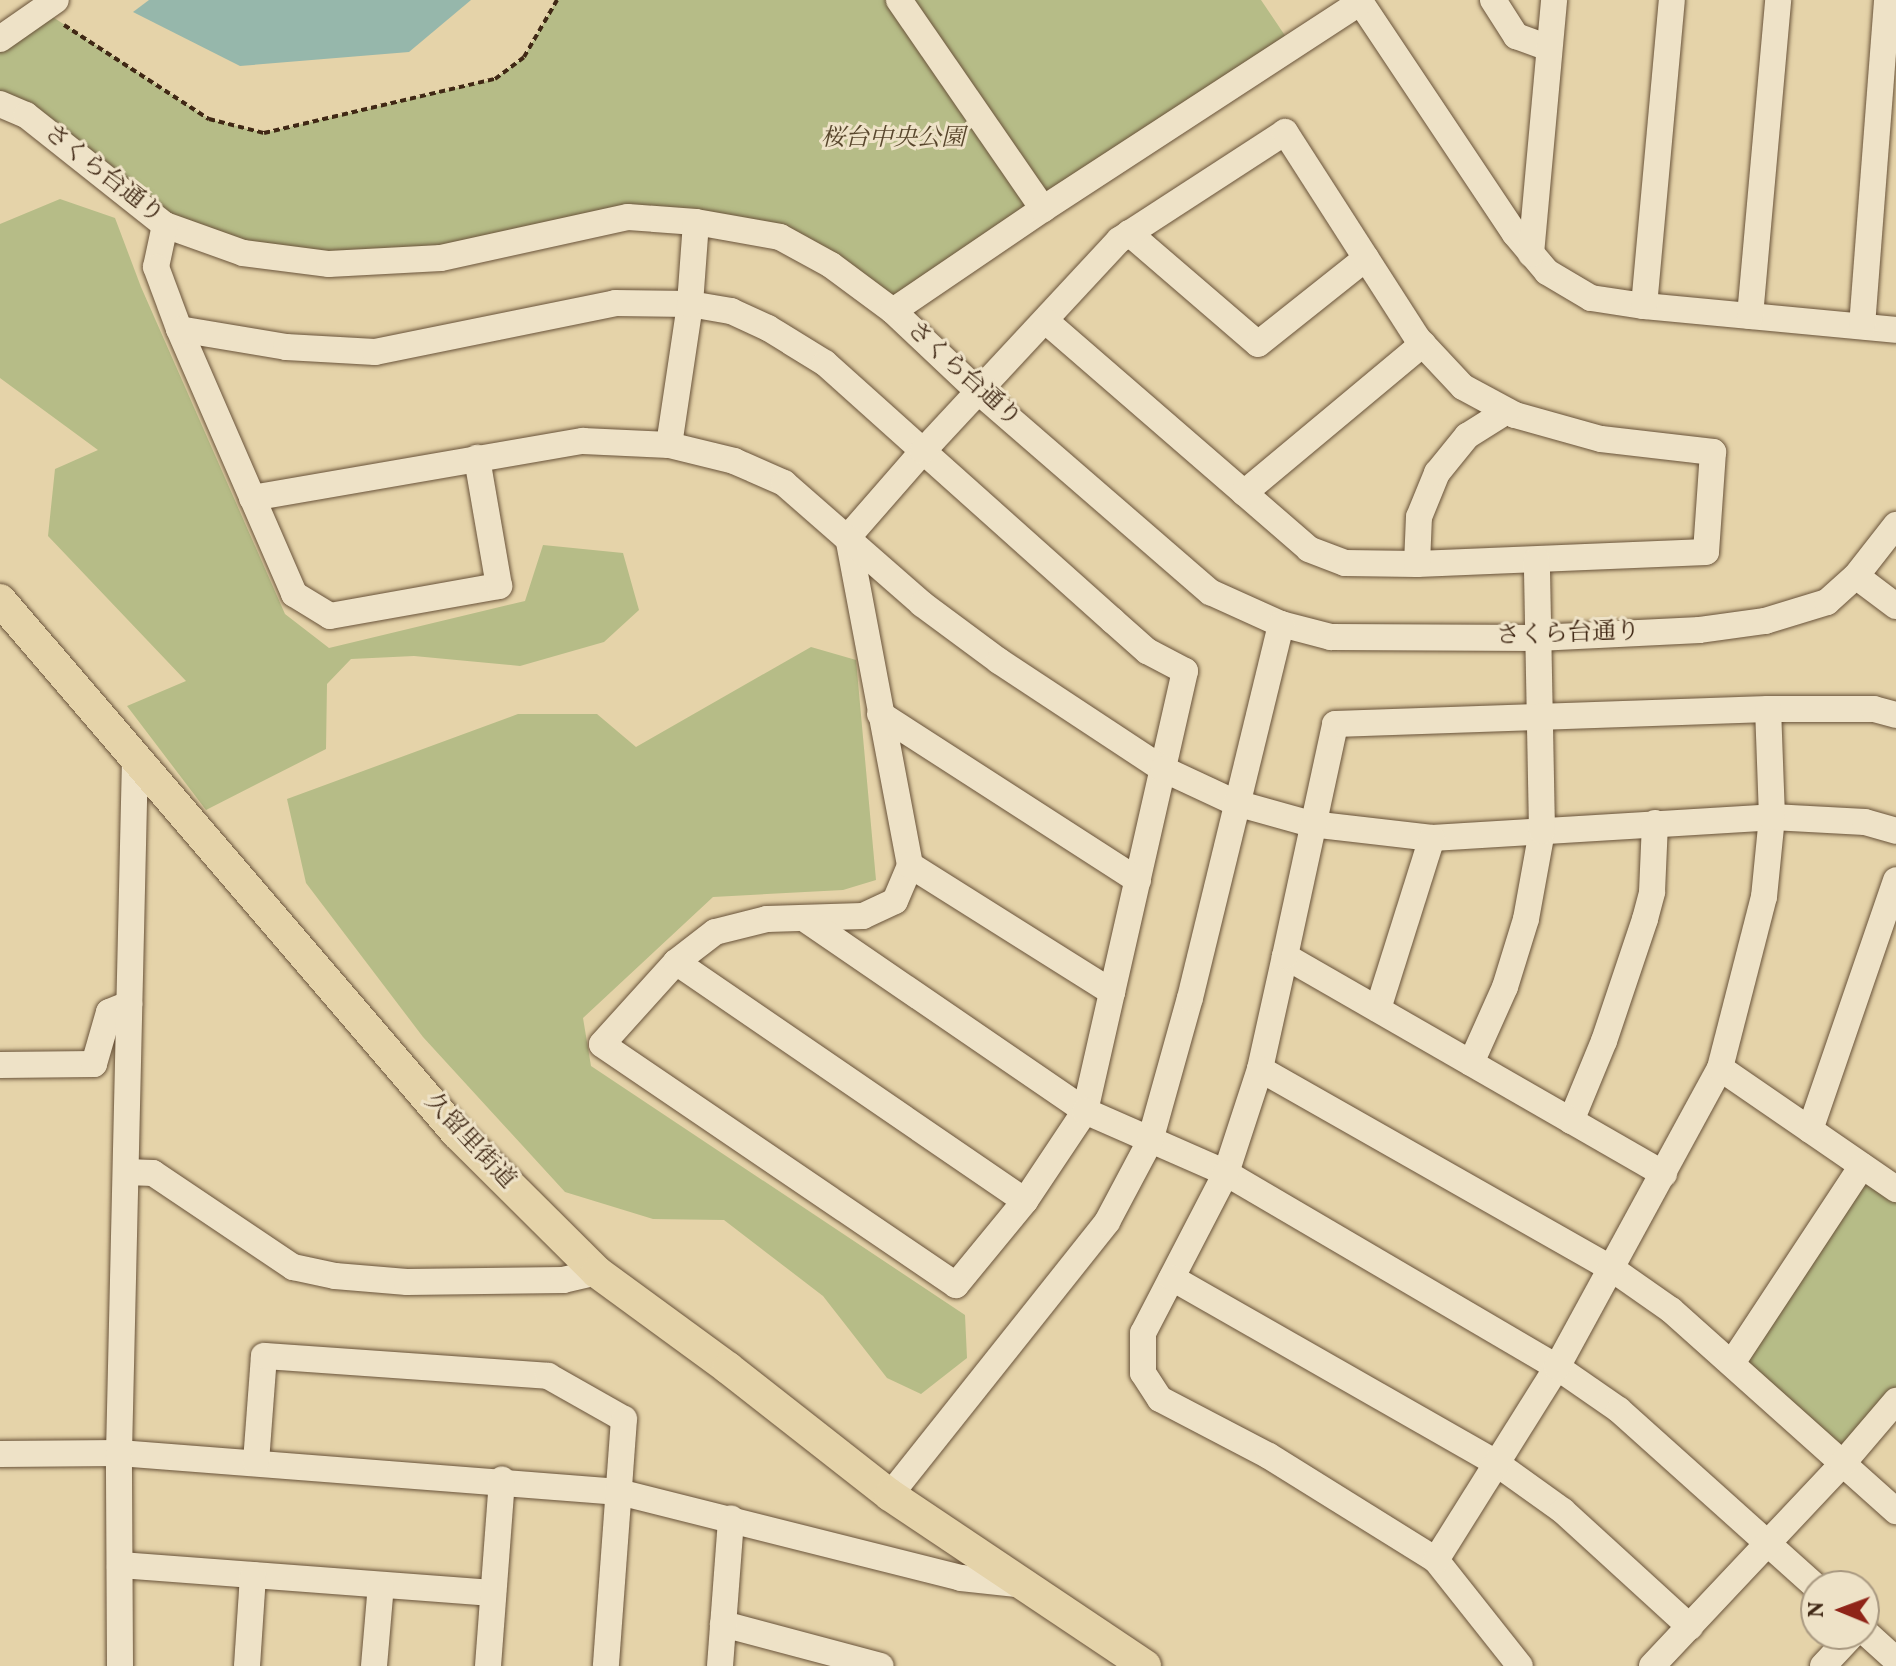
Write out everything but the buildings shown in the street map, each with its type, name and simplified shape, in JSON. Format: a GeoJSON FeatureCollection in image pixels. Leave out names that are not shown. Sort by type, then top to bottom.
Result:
{"type":"FeatureCollection","features":[{"type":"Feature","properties":{"kind":"main road","name":"久留里街道"},"geometry":{"type":"LineString","coordinates":[[0,600],[457,1133],[597,1272],[728,1368],[890,1495],[1145,1666]]}},
{"type":"Feature","properties":{"kind":"main road","name":"久留里街道"},"geometry":{"type":"LineString","coordinates":[[1029,1586],[1171,1666]]}},
{"type":"Feature","properties":{"kind":"street"},"geometry":{"type":"LineString","coordinates":[[899,0],[1043,209]]}},
{"type":"Feature","properties":{"kind":"street"},"geometry":{"type":"LineString","coordinates":[[1493,0],[1516,36],[1549,48]]}},
{"type":"Feature","properties":{"kind":"street"},"geometry":{"type":"LineString","coordinates":[[1531,254],[1554,0]]}},
{"type":"Feature","properties":{"kind":"street"},"geometry":{"type":"LineString","coordinates":[[1644,306],[1672,0]]}},
{"type":"Feature","properties":{"kind":"street"},"geometry":{"type":"LineString","coordinates":[[1750,316],[1778,0]]}},
{"type":"Feature","properties":{"kind":"street"},"geometry":{"type":"LineString","coordinates":[[1862,326],[1887,0]]}},
{"type":"Feature","properties":{"kind":"street"},"geometry":{"type":"LineString","coordinates":[[893,311],[1359,1],[1531,254],[1547,272],[1591,298],[1644,306],[1896,330]]}},
{"type":"Feature","properties":{"kind":"street"},"geometry":{"type":"LineString","coordinates":[[0,39],[49,5]]}},
{"type":"Feature","properties":{"kind":"street","name":"さくら台通り"},"geometry":{"type":"LineString","coordinates":[[0,104],[26,115],[165,225],[243,253],[329,264],[441,258],[628,217],[696,222],[780,237],[831,265],[893,311],[979,392],[1210,592],[1281,624],[1331,637],[1537,638],[1700,630],[1765,621],[1827,602],[1856,576],[1896,525]]}},
{"type":"Feature","properties":{"kind":"street"},"geometry":{"type":"LineString","coordinates":[[848,537],[923,451],[1045,320],[1129,233],[1285,132],[1423,344],[1463,387],[1507,411],[1601,439],[1713,452],[1706,552],[1417,564],[1345,563],[1309,549],[1045,320]]}},
{"type":"Feature","properties":{"kind":"street"},"geometry":{"type":"LineString","coordinates":[[669,445],[690,304],[696,222]]}},
{"type":"Feature","properties":{"kind":"street"},"geometry":{"type":"LineString","coordinates":[[165,225],[156,267],[179,329],[294,594],[330,616],[499,586],[477,458]]}},
{"type":"Feature","properties":{"kind":"street"},"geometry":{"type":"LineString","coordinates":[[1129,233],[1258,344],[1366,258]]}},
{"type":"Feature","properties":{"kind":"street"},"geometry":{"type":"LineString","coordinates":[[179,329],[286,347],[375,352],[615,303],[690,304],[731,311],[813,356],[1147,651],[1185,671],[1085,1111],[1025,1201],[956,1285],[602,1044],[676,962],[715,932],[767,919],[863,916],[895,901],[910,865],[848,537]]}},
{"type":"Feature","properties":{"kind":"street"},"geometry":{"type":"LineString","coordinates":[[1244,493],[1423,344]]}},
{"type":"Feature","properties":{"kind":"street"},"geometry":{"type":"LineString","coordinates":[[1417,564],[1419,517],[1437,473],[1467,436],[1507,411]]}},
{"type":"Feature","properties":{"kind":"street"},"geometry":{"type":"LineString","coordinates":[[252,498],[583,441],[669,445],[734,461],[784,483],[922,604],[986,652],[1163,769],[1236,803],[1311,824],[1432,838],[1772,817],[1865,822],[1896,831]]}},
{"type":"Feature","properties":{"kind":"street"},"geometry":{"type":"LineString","coordinates":[[1471,1063],[1510,973],[1526,919],[1542,831],[1537,560]]}},
{"type":"Feature","properties":{"kind":"street"},"geometry":{"type":"LineString","coordinates":[[1856,576],[1896,606]]}},
{"type":"Feature","properties":{"kind":"street"},"geometry":{"type":"LineString","coordinates":[[890,1495],[1107,1222],[1150,1141],[1190,998],[1281,624]]}},
{"type":"Feature","properties":{"kind":"street"},"geometry":{"type":"LineString","coordinates":[[1436,1560],[1557,1367],[1720,1068],[1764,897],[1772,817],[1768,709]]}},
{"type":"Feature","properties":{"kind":"street"},"geometry":{"type":"LineString","coordinates":[[1520,1666],[1436,1560],[1269,1456],[1160,1399],[1143,1373],[1143,1333],[1226,1173],[1260,1069],[1335,724],[1768,709],[1874,709],[1896,715]]}},
{"type":"Feature","properties":{"kind":"street"},"geometry":{"type":"LineString","coordinates":[[880,714],[1138,880]]}},
{"type":"Feature","properties":{"kind":"street"},"geometry":{"type":"LineString","coordinates":[[120,1666],[119,1453],[135,759]]}},
{"type":"Feature","properties":{"kind":"street"},"geometry":{"type":"LineString","coordinates":[[1571,1121],[1604,1041],[1645,919],[1652,892],[1655,823]]}},
{"type":"Feature","properties":{"kind":"street"},"geometry":{"type":"LineString","coordinates":[[1378,1009],[1432,838]]}},
{"type":"Feature","properties":{"kind":"street"},"geometry":{"type":"LineString","coordinates":[[910,865],[1112,992]]}},
{"type":"Feature","properties":{"kind":"street"},"geometry":{"type":"LineString","coordinates":[[1810,1130],[1896,880]]}},
{"type":"Feature","properties":{"kind":"street"},"geometry":{"type":"LineString","coordinates":[[805,919],[1085,1111],[1226,1173],[1557,1367],[1619,1410],[1800,1573]]}},
{"type":"Feature","properties":{"kind":"street"},"geometry":{"type":"LineString","coordinates":[[1285,956],[1664,1174]]}},
{"type":"Feature","properties":{"kind":"street"},"geometry":{"type":"LineString","coordinates":[[676,962],[1025,1201]]}},
{"type":"Feature","properties":{"kind":"street"},"geometry":{"type":"LineString","coordinates":[[0,1065],[94,1064],[109,1012],[129,1004]]}},
{"type":"Feature","properties":{"kind":"street"},"geometry":{"type":"LineString","coordinates":[[1720,1068],[1896,1189]]}},
{"type":"Feature","properties":{"kind":"street"},"geometry":{"type":"LineString","coordinates":[[1260,1069],[1611,1268],[1671,1310],[1896,1511]]}},
{"type":"Feature","properties":{"kind":"street"},"geometry":{"type":"LineString","coordinates":[[1732,1363],[1862,1166]]}},
{"type":"Feature","properties":{"kind":"street"},"geometry":{"type":"LineString","coordinates":[[126,1172],[153,1173],[293,1267],[335,1276],[438,1282],[563,1280],[597,1272]]}},
{"type":"Feature","properties":{"kind":"street"},"geometry":{"type":"LineString","coordinates":[[1172,1278],[1496,1463],[1563,1511],[1690,1627]]}},
{"type":"Feature","properties":{"kind":"street"},"geometry":{"type":"LineString","coordinates":[[256,1462],[264,1356],[548,1376],[624,1419],[606,1666]]}},
{"type":"Feature","properties":{"kind":"street"},"geometry":{"type":"LineString","coordinates":[[1652,1666],[1843,1463],[1896,1401]]}},
{"type":"Feature","properties":{"kind":"street"},"geometry":{"type":"LineString","coordinates":[[0,1454],[119,1453],[502,1480],[619,1492],[961,1578],[1029,1586]]}},
{"type":"Feature","properties":{"kind":"street"},"geometry":{"type":"LineString","coordinates":[[488,1666],[502,1480]]}},
{"type":"Feature","properties":{"kind":"street"},"geometry":{"type":"LineString","coordinates":[[720,1666],[731,1518]]}},
{"type":"Feature","properties":{"kind":"street"},"geometry":{"type":"LineString","coordinates":[[120,1565],[493,1593]]}},
{"type":"Feature","properties":{"kind":"street"},"geometry":{"type":"LineString","coordinates":[[247,1666],[253,1575]]}},
{"type":"Feature","properties":{"kind":"street"},"geometry":{"type":"LineString","coordinates":[[374,1666],[381,1585]]}},
{"type":"Feature","properties":{"kind":"street"},"geometry":{"type":"LineString","coordinates":[[723,1624],[833,1660],[881,1666]]}},
{"type":"Feature","properties":{"kind":"street"},"geometry":{"type":"LineString","coordinates":[[1880,1646],[1896,1660]]}},
{"type":"Feature","properties":{"kind":"street"},"geometry":{"type":"LineString","coordinates":[[1823,1666],[1838,1650]]}},
{"type":"Feature","properties":{"kind":"path"},"geometry":{"type":"LineString","coordinates":[[49,5],[209,119],[264,133],[495,79],[524,57],[557,0]]}},
{"type":"Feature","properties":{"kind":"green space","name":"桜台中央公園"},"geometry":{"type":"Polygon","coordinates":[[[557,0],[1261,0],[1292,46],[893,311],[831,265],[696,222],[329,264],[165,225],[0,104],[0,39],[42,10],[209,119],[264,133],[495,79],[524,57],[557,0]]]}},
{"type":"Feature","properties":{"kind":"green space"},"geometry":{"type":"Polygon","coordinates":[[[60,199],[115,218],[141,287],[285,614],[329,648],[525,601],[543,545],[623,553],[639,610],[604,642],[520,666],[414,656],[351,659],[327,684],[326,749],[206,810],[127,706],[186,681],[48,536],[55,469],[98,450],[0,378],[0,224],[60,199]]]}},
{"type":"Feature","properties":{"kind":"green space"},"geometry":{"type":"Polygon","coordinates":[[[811,647],[856,660],[876,880],[843,890],[713,897],[583,1018],[591,1066],[965,1315],[967,1358],[921,1394],[887,1378],[823,1296],[724,1220],[653,1219],[565,1192],[423,1037],[306,883],[287,799],[518,714],[597,714],[636,747],[811,647]]]}},
{"type":"Feature","properties":{"kind":"green space"},"geometry":{"type":"Polygon","coordinates":[[[1862,1166],[1896,1189],[1896,1401],[1843,1463],[1733,1363],[1862,1166]]]}},
{"type":"Feature","properties":{"kind":"water"},"geometry":{"type":"Polygon","coordinates":[[[149,0],[471,0],[409,52],[240,66],[133,12],[149,0]]]}}]}
